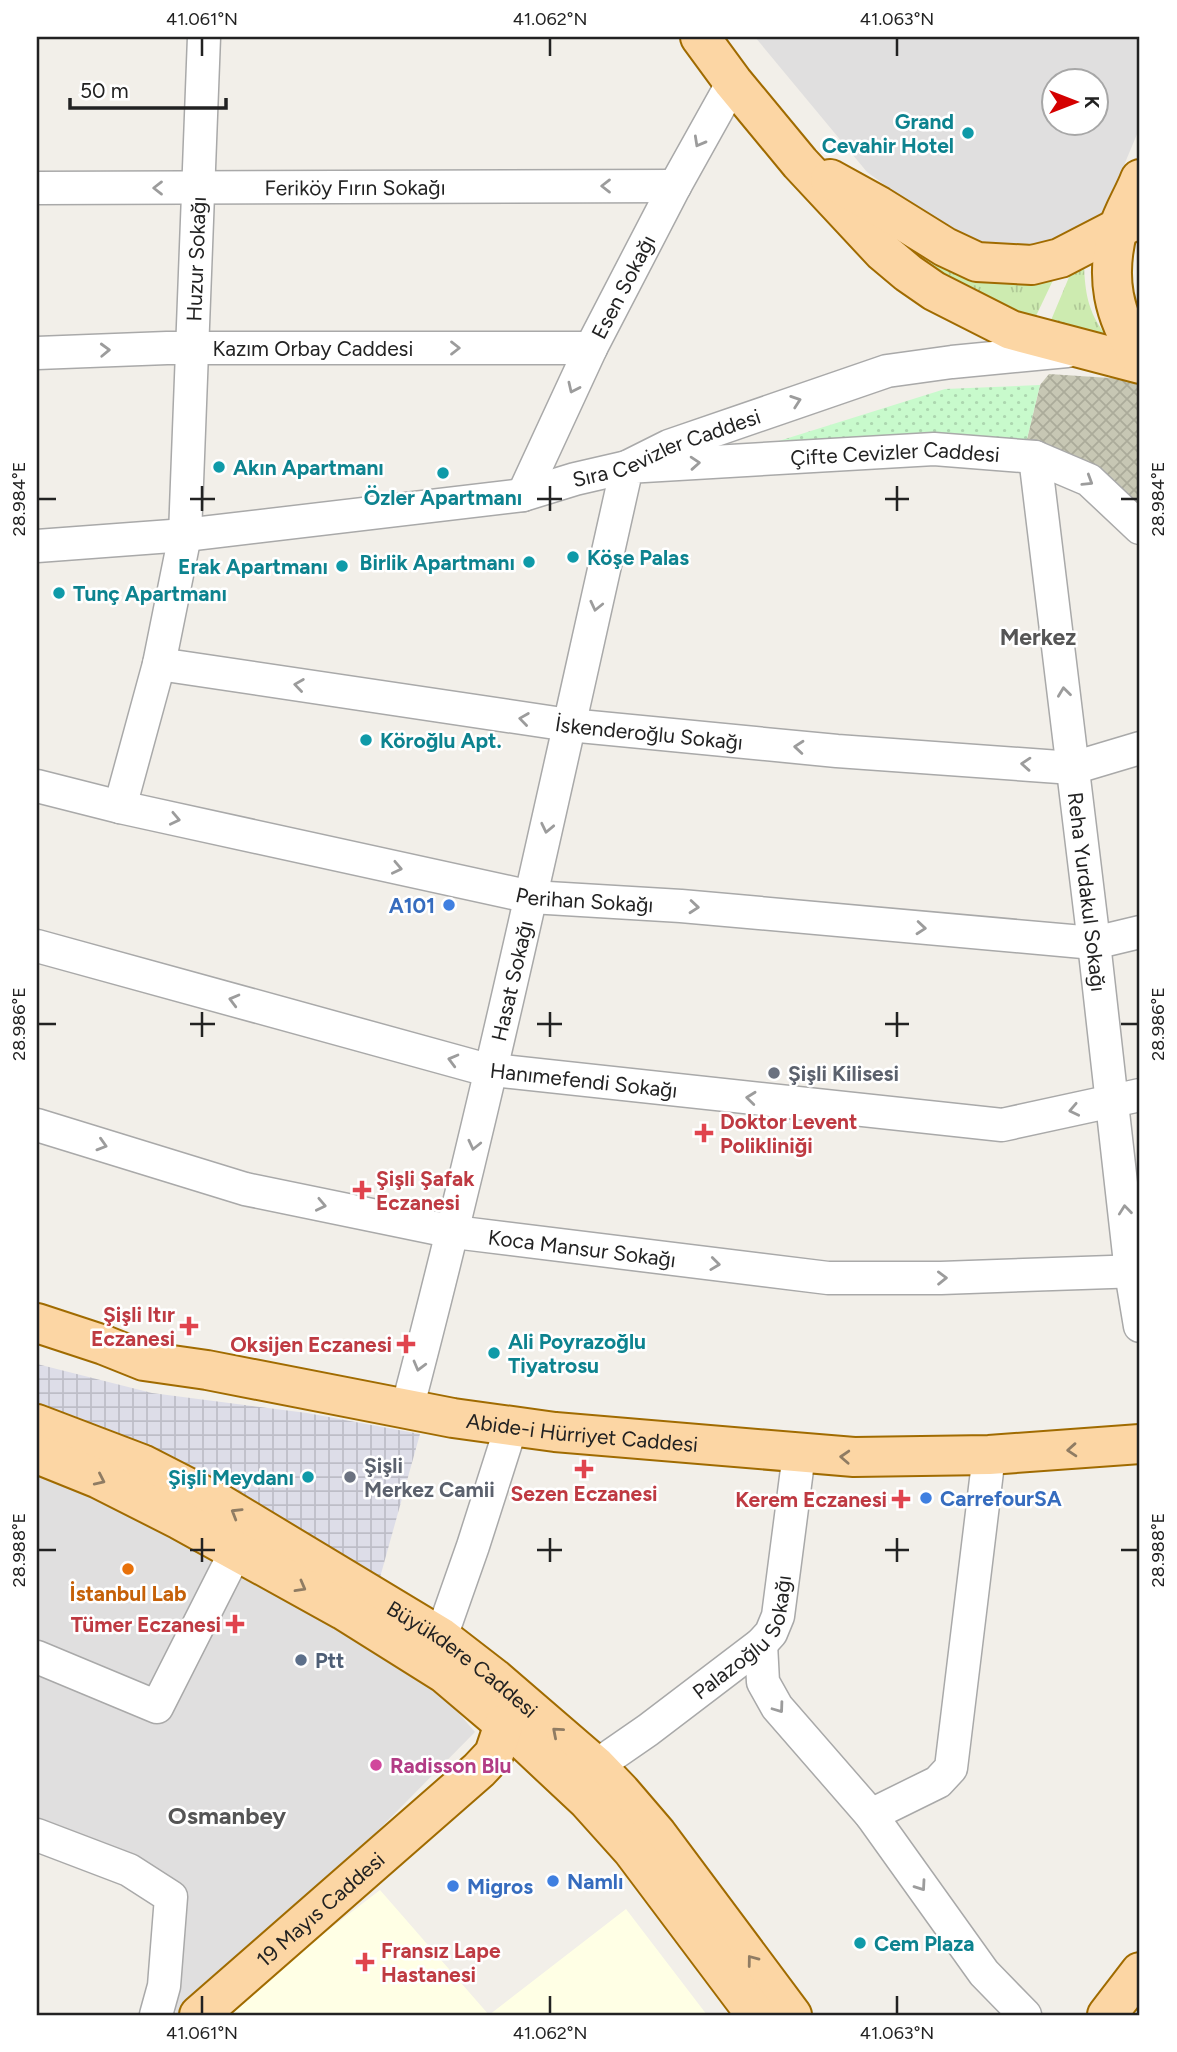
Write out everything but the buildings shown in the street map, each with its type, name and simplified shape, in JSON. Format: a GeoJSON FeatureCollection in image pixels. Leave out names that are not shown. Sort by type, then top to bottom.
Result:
{"type":"FeatureCollection","features":[{"type":"Feature","properties":{"kind":"main road"},"geometry":{"type":"LineString","coordinates":[[701,37],[733,82],[800,163],[883,252],[934,291],[1011,330],[1140,364]]}},
{"type":"Feature","properties":{"kind":"main road"},"geometry":{"type":"LineString","coordinates":[[800,163],[879,206],[945,247],[977,262],[1032,265],[1060,258],[1129,223]]}},
{"type":"Feature","properties":{"kind":"main road"},"geometry":{"type":"LineString","coordinates":[[1140,179],[1111,292],[1117,312],[1140,357]]}},
{"type":"Feature","properties":{"kind":"main road","name":"Abide-i Hürriyet Caddesi"},"geometry":{"type":"LineString","coordinates":[[37,1323],[144,1361],[207,1370],[511,1427],[854,1457],[989,1455],[1140,1444]]}},
{"type":"Feature","properties":{"kind":"main road"},"geometry":{"type":"LineString","coordinates":[[37,1344],[144,1361]]}},
{"type":"Feature","properties":{"kind":"main road","name":"Büyükdere Caddesi"},"geometry":{"type":"LineString","coordinates":[[37,1424],[142,1464],[222,1506],[441,1637],[520,1699],[580,1772],[632,1850],[756,2015]]}},
{"type":"Feature","properties":{"kind":"main road","name":"Büyükdere Caddesi"},"geometry":{"type":"LineString","coordinates":[[37,1454],[99,1479],[343,1610],[425,1660],[504,1724],[580,1772],[657,1834],[792,2015]]}},
{"type":"Feature","properties":{"kind":"main road","name":"19 Mayıs Caddesi"},"geometry":{"type":"LineString","coordinates":[[199,2015],[443,1804],[494,1754],[504,1724]]}},
{"type":"Feature","properties":{"kind":"main road","name":"19 Mayıs Caddesi"},"geometry":{"type":"LineString","coordinates":[[443,1804],[519,1773],[580,1772]]}},
{"type":"Feature","properties":{"kind":"main road"},"geometry":{"type":"LineString","coordinates":[[1107,2015],[1140,1972]]}},
{"type":"Feature","properties":{"kind":"street","name":"Huzur Sokağı"},"geometry":{"type":"LineString","coordinates":[[120,807],[159,664],[185,535],[204,37]]}},
{"type":"Feature","properties":{"kind":"street","name":"Esen Sokağı"},"geometry":{"type":"LineString","coordinates":[[523,495],[591,348],[674,186],[733,82]]}},
{"type":"Feature","properties":{"kind":"street","name":"Feriköy Fırın Sokağı"},"geometry":{"type":"LineString","coordinates":[[37,188],[674,186]]}},
{"type":"Feature","properties":{"kind":"street","name":"Kazım Orbay Caddesi"},"geometry":{"type":"LineString","coordinates":[[37,353],[192,349],[591,348]]}},
{"type":"Feature","properties":{"kind":"street","name":"Sıra Cevizler Caddesi"},"geometry":{"type":"LineString","coordinates":[[37,546],[185,535],[523,495],[627,467],[669,446],[887,371],[1027,353],[1083,350]]}},
{"type":"Feature","properties":{"kind":"street","name":"Çifte Cevizler Caddesi"},"geometry":{"type":"LineString","coordinates":[[627,467],[934,449],[1035,457],[1090,480],[1140,528]]}},
{"type":"Feature","properties":{"kind":"street","name":"Reha Yurdakul Sokağı"},"geometry":{"type":"LineString","coordinates":[[1035,457],[1094,943],[1126,1098],[1140,1326]]}},
{"type":"Feature","properties":{"kind":"street","name":"Hasat Sokağı"},"geometry":{"type":"LineString","coordinates":[[407,1409],[454,1232],[492,1070],[627,467]]}},
{"type":"Feature","properties":{"kind":"street","name":"İskenderoğlu Sokağı"},"geometry":{"type":"LineString","coordinates":[[159,664],[569,725],[837,751],[1073,768],[1140,748]]}},
{"type":"Feature","properties":{"kind":"street","name":"Perihan Sokağı"},"geometry":{"type":"LineString","coordinates":[[37,786],[120,807],[531,897],[681,906],[1094,943],[1140,932]]}},
{"type":"Feature","properties":{"kind":"street","name":"Hanımefendi Sokağı"},"geometry":{"type":"LineString","coordinates":[[37,946],[492,1070],[1002,1125],[1126,1098]]}},
{"type":"Feature","properties":{"kind":"street","name":"Koca Mansur Sokağı"},"geometry":{"type":"LineString","coordinates":[[37,1125],[245,1189],[454,1232],[828,1278],[940,1278],[1136,1271]]}},
{"type":"Feature","properties":{"kind":"street"},"geometry":{"type":"LineString","coordinates":[[441,1637],[511,1427]]}},
{"type":"Feature","properties":{"kind":"street","name":"Palazoğlu Sokağı"},"geometry":{"type":"LineString","coordinates":[[580,1772],[648,1730],[761,1644],[771,1633],[778,1616],[799,1454]]}},
{"type":"Feature","properties":{"kind":"street"},"geometry":{"type":"LineString","coordinates":[[871,1815],[938,1782],[951,1768],[989,1455]]}},
{"type":"Feature","properties":{"kind":"street"},"geometry":{"type":"LineString","coordinates":[[40,1668],[158,1707],[236,1551]]}},
{"type":"Feature","properties":{"kind":"street"},"geometry":{"type":"LineString","coordinates":[[761,1644],[763,1682],[777,1707],[871,1815],[984,1973],[1025,2015]]}},
{"type":"Feature","properties":{"kind":"street"},"geometry":{"type":"LineString","coordinates":[[37,1835],[129,1870],[171,1897],[164,1986],[156,2015]]}},
{"type":"Feature","properties":{"kind":"shaded area","name":"Grand Cevahir Hotel"},"geometry":{"type":"Polygon","coordinates":[[[755,37],[1140,37],[1140,127],[1099,225],[1042,258],[981,255],[867,172],[755,37]]]}},
{"type":"Feature","properties":{"kind":"shaded area"},"geometry":{"type":"Polygon","coordinates":[[[1049,374],[1125,379],[1140,384],[1140,511],[1101,475],[1027,439],[1040,385],[1049,374]]]}},
{"type":"Feature","properties":{"kind":"shaded area","name":"Şişli Meydanı"},"geometry":{"type":"Polygon","coordinates":[[[37,1364],[152,1393],[307,1413],[420,1434],[379,1581],[173,1457],[111,1431],[37,1408],[37,1364]]]}},
{"type":"Feature","properties":{"kind":"shaded area"},"geometry":{"type":"Polygon","coordinates":[[[37,1474],[210,1551],[416,1664],[475,1732],[196,2015],[178,2015],[164,1988],[170,1896],[37,1832],[37,1474]]]}},
{"type":"Feature","properties":{"kind":"shaded area"},"geometry":{"type":"Polygon","coordinates":[[[380,1890],[489,2015],[218,2015],[380,1890]]]}},
{"type":"Feature","properties":{"kind":"shaded area"},"geometry":{"type":"Polygon","coordinates":[[[626,1909],[707,2015],[489,2015],[626,1909]]]}},
{"type":"Feature","properties":{"kind":"green space"},"geometry":{"type":"Polygon","coordinates":[[[910,242],[1055,276],[1036,316],[1014,313],[937,272],[903,248],[910,242]]]}},
{"type":"Feature","properties":{"kind":"green space"},"geometry":{"type":"Polygon","coordinates":[[[1084,265],[1088,301],[1105,334],[1049,325],[1072,270],[1084,265]]]}},
{"type":"Feature","properties":{"kind":"green space"},"geometry":{"type":"Polygon","coordinates":[[[1040,385],[1027,439],[766,445],[945,389],[1040,385]]]}},
{"type":"Feature","properties":{"kind":"place","name":"Grand Cevahir Hotel"},"geometry":{"type":"Point","coordinates":[968,133]}},
{"type":"Feature","properties":{"kind":"place","name":"Akın Apartmanı"},"geometry":{"type":"Point","coordinates":[219,467]}},
{"type":"Feature","properties":{"kind":"place","name":"Özler Apartmanı"},"geometry":{"type":"Point","coordinates":[443,473]}},
{"type":"Feature","properties":{"kind":"place","name":"Köşe Palas"},"geometry":{"type":"Point","coordinates":[573,557]}},
{"type":"Feature","properties":{"kind":"place","name":"Birlik Apartmanı"},"geometry":{"type":"Point","coordinates":[529,562]}},
{"type":"Feature","properties":{"kind":"place","name":"Erak Apartmanı"},"geometry":{"type":"Point","coordinates":[342,566]}},
{"type":"Feature","properties":{"kind":"place","name":"Tunç Apartmanı"},"geometry":{"type":"Point","coordinates":[59,593]}},
{"type":"Feature","properties":{"kind":"place","name":"Köroğlu Apt."},"geometry":{"type":"Point","coordinates":[366,740]}},
{"type":"Feature","properties":{"kind":"place","name":"A101"},"geometry":{"type":"Point","coordinates":[449,905]}},
{"type":"Feature","properties":{"kind":"place","name":"Şişli Kilisesi"},"geometry":{"type":"Point","coordinates":[774,1073]}},
{"type":"Feature","properties":{"kind":"place","name":"Doktor Levent Polikliniği"},"geometry":{"type":"Point","coordinates":[704,1133]}},
{"type":"Feature","properties":{"kind":"place","name":"Şişli Şafak Eczanesi"},"geometry":{"type":"Point","coordinates":[362,1190]}},
{"type":"Feature","properties":{"kind":"place","name":"Şişli Itır Eczanesi"},"geometry":{"type":"Point","coordinates":[189,1326]}},
{"type":"Feature","properties":{"kind":"place","name":"Oksijen Eczanesi"},"geometry":{"type":"Point","coordinates":[406,1344]}},
{"type":"Feature","properties":{"kind":"place","name":"Ali Poyrazoğlu Tiyatrosu"},"geometry":{"type":"Point","coordinates":[494,1353]}},
{"type":"Feature","properties":{"kind":"place","name":"Sezen Eczanesi"},"geometry":{"type":"Point","coordinates":[584,1469]}},
{"type":"Feature","properties":{"kind":"place","name":"Şişli Meydanı"},"geometry":{"type":"Point","coordinates":[308,1477]}},
{"type":"Feature","properties":{"kind":"place","name":"Şişli Merkez Camii"},"geometry":{"type":"Point","coordinates":[350,1477]}},
{"type":"Feature","properties":{"kind":"place","name":"CarrefourSA"},"geometry":{"type":"Point","coordinates":[926,1498]}},
{"type":"Feature","properties":{"kind":"place","name":"Kerem Eczanesi"},"geometry":{"type":"Point","coordinates":[901,1499]}},
{"type":"Feature","properties":{"kind":"place","name":"İstanbul Lab"},"geometry":{"type":"Point","coordinates":[128,1569]}},
{"type":"Feature","properties":{"kind":"place","name":"Tümer Eczanesi"},"geometry":{"type":"Point","coordinates":[235,1624]}},
{"type":"Feature","properties":{"kind":"place","name":"Ptt"},"geometry":{"type":"Point","coordinates":[301,1660]}},
{"type":"Feature","properties":{"kind":"place","name":"Radisson Blu"},"geometry":{"type":"Point","coordinates":[376,1765]}},
{"type":"Feature","properties":{"kind":"place","name":"Namlı"},"geometry":{"type":"Point","coordinates":[553,1881]}},
{"type":"Feature","properties":{"kind":"place","name":"Migros"},"geometry":{"type":"Point","coordinates":[453,1886]}},
{"type":"Feature","properties":{"kind":"place","name":"Cem Plaza"},"geometry":{"type":"Point","coordinates":[860,1943]}},
{"type":"Feature","properties":{"kind":"place","name":"Fransız Lape Hastanesi"},"geometry":{"type":"Point","coordinates":[365,1962]}},
{"type":"Feature","properties":{"kind":"district","name":"Merkez"},"geometry":{"type":"Point","coordinates":[1038,637]}},
{"type":"Feature","properties":{"kind":"district","name":"Osmanbey"},"geometry":{"type":"Point","coordinates":[227,1815]}}]}
